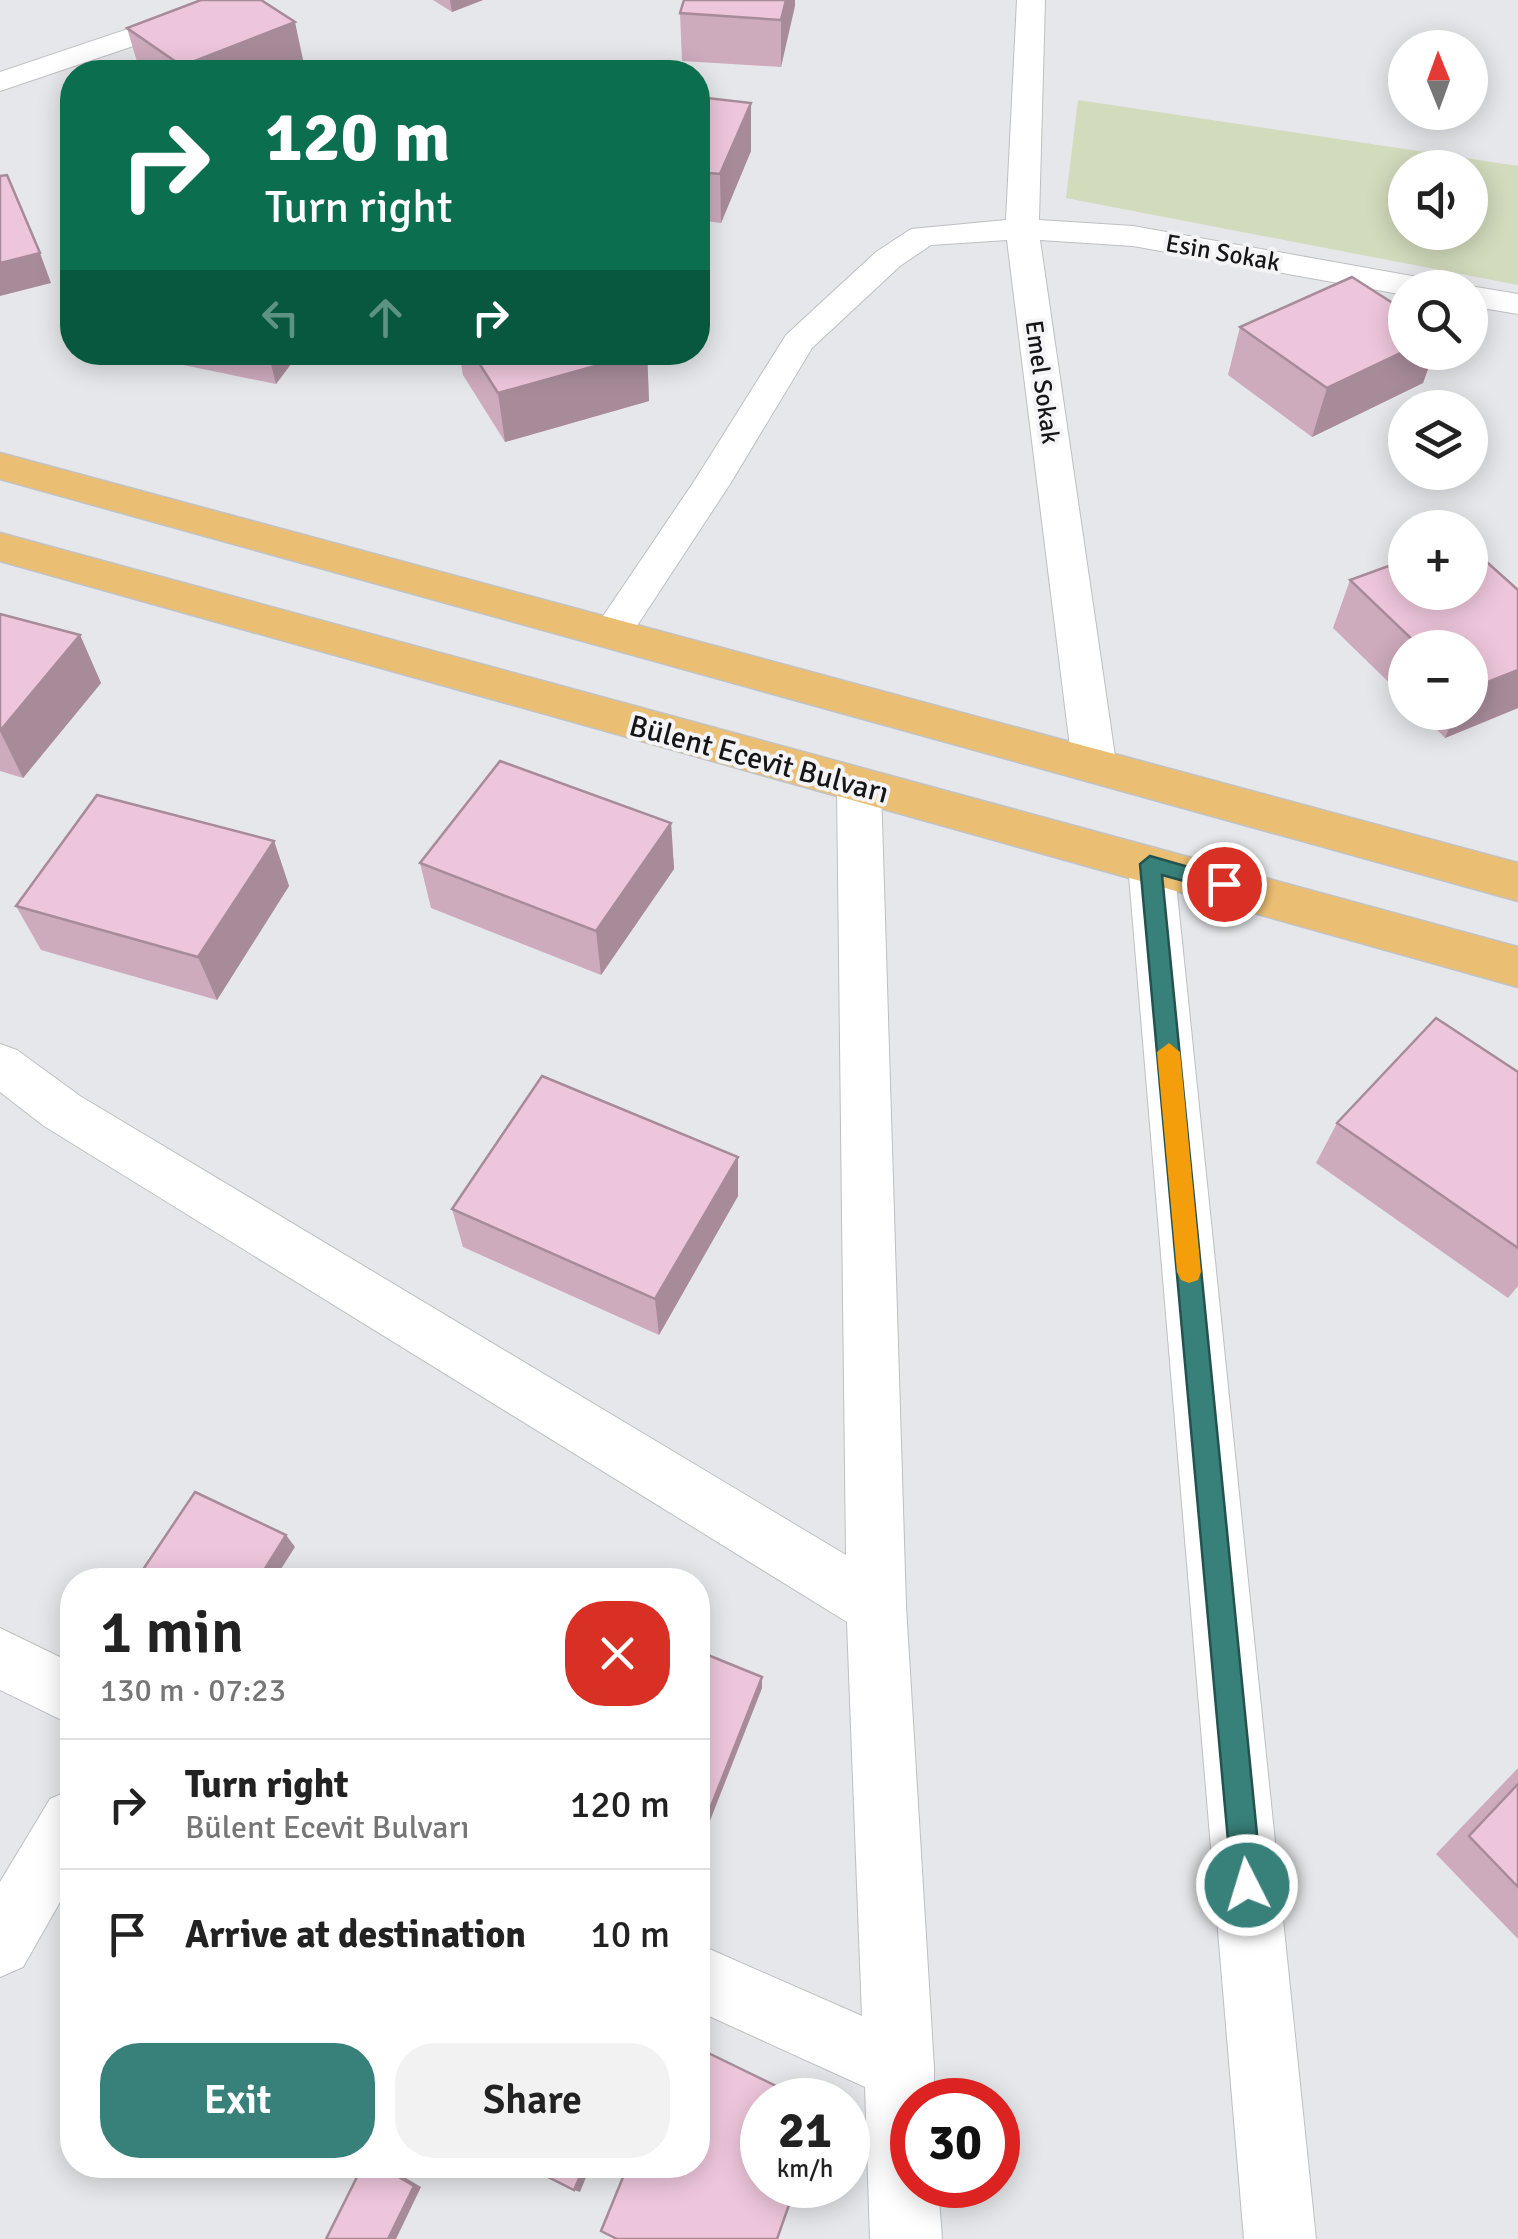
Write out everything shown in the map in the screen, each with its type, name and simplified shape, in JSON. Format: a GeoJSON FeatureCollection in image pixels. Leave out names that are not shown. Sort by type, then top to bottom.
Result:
{"type":"FeatureCollection","features":[{"type":"Feature","properties":{"kind":"main road"},"geometry":{"type":"LineString","coordinates":[[0,466],[1518,882]]}},
{"type":"Feature","properties":{"kind":"main road","name":"Bülent Ecevit Bulvarı"},"geometry":{"type":"LineString","coordinates":[[0,547],[1518,967]]}},
{"type":"Feature","properties":{"kind":"street"},"geometry":{"type":"LineString","coordinates":[[8,70],[242,0]]}},
{"type":"Feature","properties":{"kind":"street","name":"Emel Sokak"},"geometry":{"type":"LineString","coordinates":[[1031,0],[1022,229],[1094,763]]}},
{"type":"Feature","properties":{"kind":"street","name":"Esin Sokak"},"geometry":{"type":"LineString","coordinates":[[611,634],[711,484],[798,342],[888,259],[924,236],[1022,229],[1133,236],[1388,282]]}},
{"type":"Feature","properties":{"kind":"street"},"geometry":{"type":"LineString","coordinates":[[1488,299],[1518,304]]}},
{"type":"Feature","properties":{"kind":"street"},"geometry":{"type":"LineString","coordinates":[[860,788],[876,1606],[906,2239]]}},
{"type":"Feature","properties":{"kind":"street"},"geometry":{"type":"LineString","coordinates":[[1150,864],[1280,2239]]}},
{"type":"Feature","properties":{"kind":"street"},"geometry":{"type":"LineString","coordinates":[[0,1064],[62,1112],[876,1606]]}},
{"type":"Feature","properties":{"kind":"street"},"geometry":{"type":"LineString","coordinates":[[0,1085],[62,1112]]}},
{"type":"Feature","properties":{"kind":"street"},"geometry":{"type":"LineString","coordinates":[[0,1658],[60,1689]]}},
{"type":"Feature","properties":{"kind":"street"},"geometry":{"type":"LineString","coordinates":[[0,1944],[60,1842]]}},
{"type":"Feature","properties":{"kind":"street"},"geometry":{"type":"LineString","coordinates":[[710,1983],[900,2068]]}},
{"type":"Feature","properties":{"kind":"green space"},"geometry":{"type":"Polygon","coordinates":[[[1078,100],[1411,150],[1388,150],[1388,250],[1488,250],[1488,162],[1518,166],[1518,285],[1488,279],[1488,270],[1440,270],[1066,198],[1078,100]]]}},
{"type":"Feature","properties":{"kind":"building"},"geometry":{"type":"Polygon","coordinates":[[[201,0],[261,0],[295,22],[197,60],[173,60],[127,28],[201,0]]]}},
{"type":"Feature","properties":{"kind":"building"},"geometry":{"type":"Polygon","coordinates":[[[684,0],[786,0],[781,20],[680,13],[684,0]]]}},
{"type":"Feature","properties":{"kind":"building"},"geometry":{"type":"Polygon","coordinates":[[[710,98],[751,103],[720,174],[710,173],[710,98]]]}},
{"type":"Feature","properties":{"kind":"building"},"geometry":{"type":"Polygon","coordinates":[[[7,175],[40,253],[0,263],[0,176],[7,175]]]}},
{"type":"Feature","properties":{"kind":"building"},"geometry":{"type":"Polygon","coordinates":[[[1352,277],[1388,300],[1388,359],[1327,388],[1240,327],[1352,277]]]}},
{"type":"Feature","properties":{"kind":"building"},"geometry":{"type":"Polygon","coordinates":[[[480,365],[598,365],[498,393],[480,365]]]}},
{"type":"Feature","properties":{"kind":"building"},"geometry":{"type":"Polygon","coordinates":[[[1488,563],[1518,590],[1518,670],[1488,682],[1488,630],[1402,630],[1350,580],[1388,566],[1388,610],[1488,610],[1488,563]]]}},
{"type":"Feature","properties":{"kind":"building"},"geometry":{"type":"Polygon","coordinates":[[[0,614],[80,635],[0,731],[0,614]]]}},
{"type":"Feature","properties":{"kind":"building"},"geometry":{"type":"Polygon","coordinates":[[[500,761],[671,823],[596,931],[420,863],[500,761]]]}},
{"type":"Feature","properties":{"kind":"building"},"geometry":{"type":"Polygon","coordinates":[[[97,795],[274,841],[198,957],[16,906],[97,795]]]}},
{"type":"Feature","properties":{"kind":"building"},"geometry":{"type":"Polygon","coordinates":[[[1436,1018],[1518,1072],[1518,1248],[1337,1123],[1436,1018]]]}},
{"type":"Feature","properties":{"kind":"building"},"geometry":{"type":"Polygon","coordinates":[[[542,1076],[738,1157],[655,1299],[452,1209],[542,1076]]]}},
{"type":"Feature","properties":{"kind":"building"},"geometry":{"type":"Polygon","coordinates":[[[195,1492],[286,1535],[265,1568],[144,1568],[195,1492]]]}},
{"type":"Feature","properties":{"kind":"building"},"geometry":{"type":"Polygon","coordinates":[[[710,1656],[762,1677],[710,1809],[710,1656]]]}},
{"type":"Feature","properties":{"kind":"building"},"geometry":{"type":"Polygon","coordinates":[[[1518,1784],[1518,1887],[1469,1836],[1518,1784]]]}},
{"type":"Feature","properties":{"kind":"building"},"geometry":{"type":"Polygon","coordinates":[[[710,2054],[760,2078],[740,2078],[740,2208],[788,2208],[777,2239],[617,2239],[601,2231],[623,2178],[710,2178],[710,2054]]]}},
{"type":"Feature","properties":{"kind":"building"},"geometry":{"type":"Polygon","coordinates":[[[356,2178],[400,2178],[414,2186],[388,2239],[326,2239],[356,2178]]]}},
{"type":"Feature","properties":{"kind":"building"},"geometry":{"type":"Polygon","coordinates":[[[550,2178],[579,2178],[574,2190],[550,2178]]]}},
{"type":"Feature","properties":{"kind":"slow traffic"},"geometry":{"type":"LineString","coordinates":[[1169,1052],[1189,1272]]}},
{"type":"Feature","properties":{"kind":"route"},"geometry":{"type":"LineString","coordinates":[[1224,884],[1150,864],[1247,1885]]}}]}
